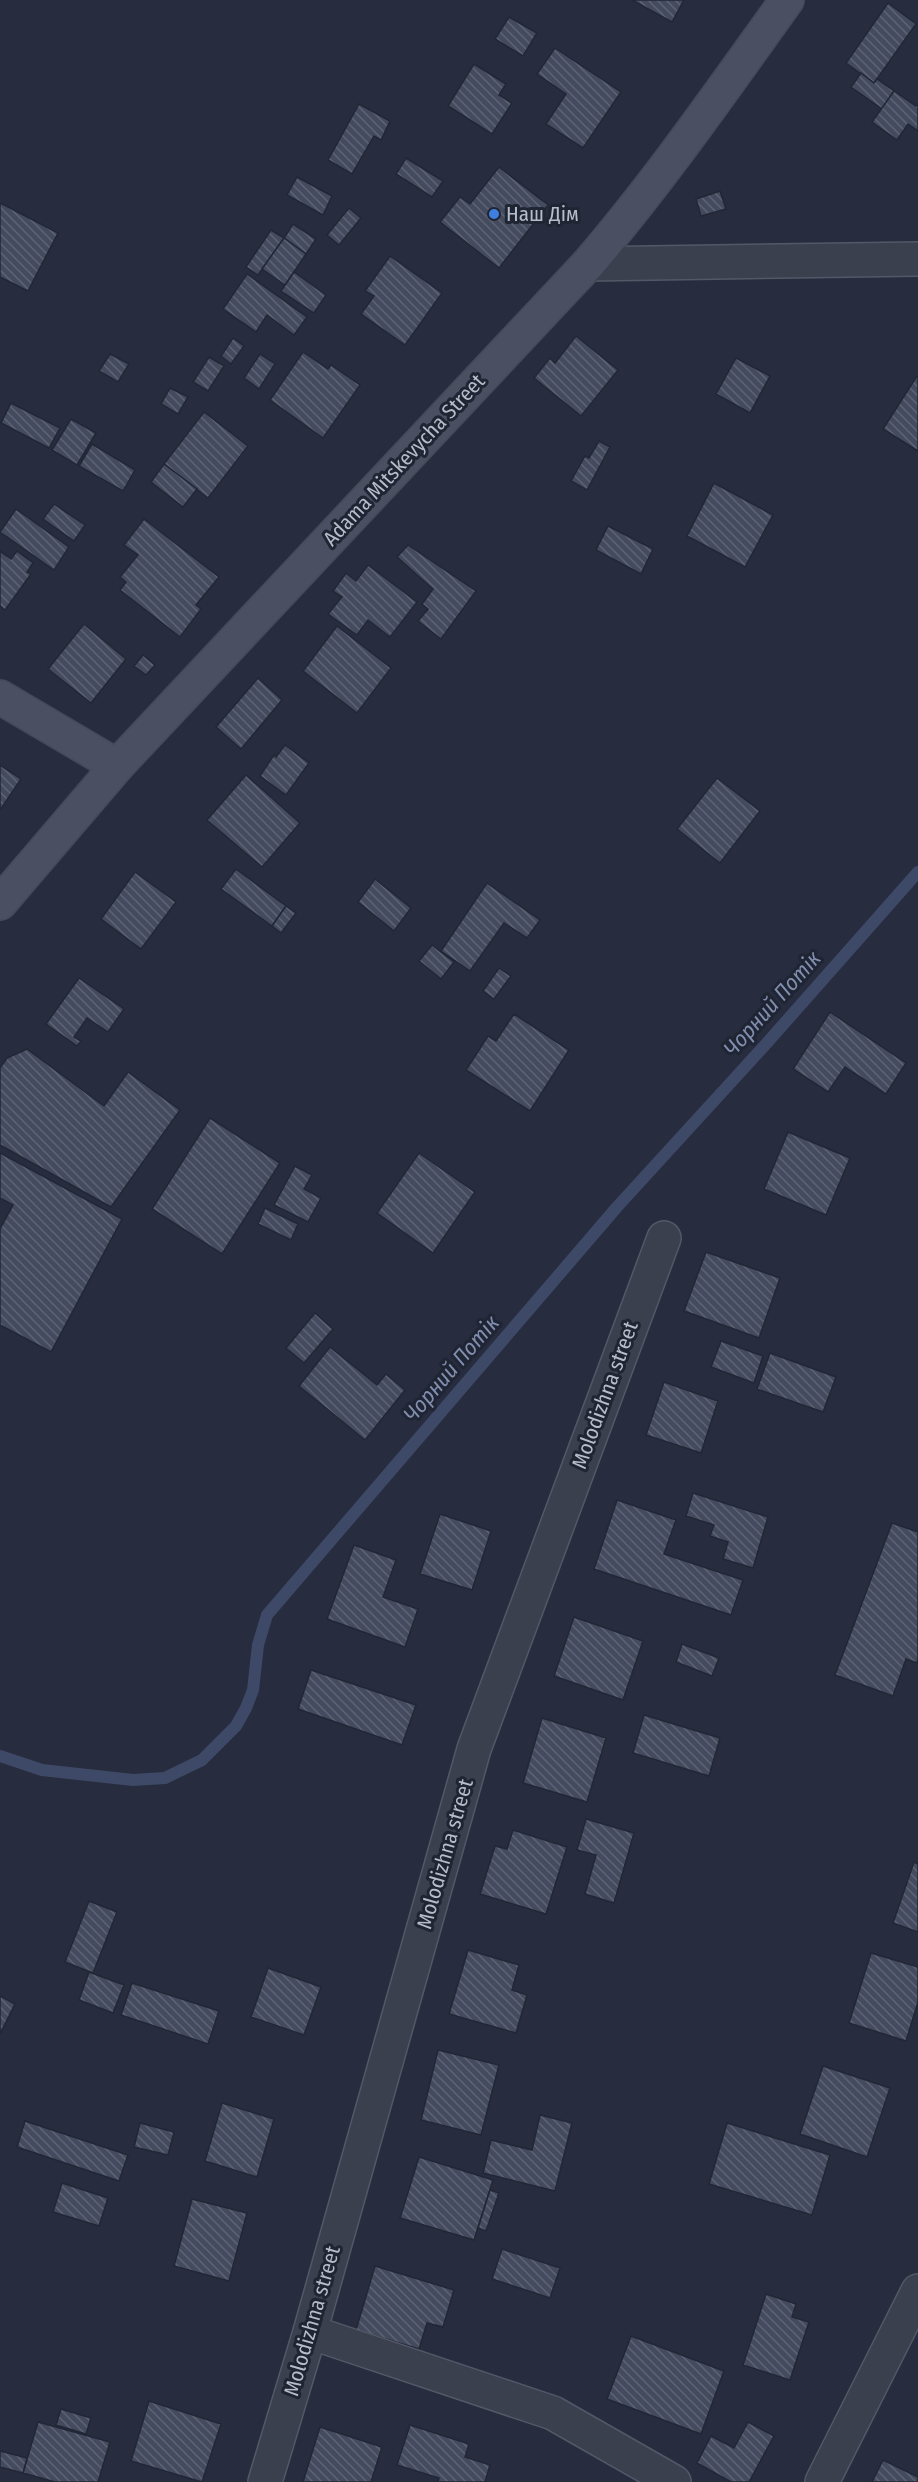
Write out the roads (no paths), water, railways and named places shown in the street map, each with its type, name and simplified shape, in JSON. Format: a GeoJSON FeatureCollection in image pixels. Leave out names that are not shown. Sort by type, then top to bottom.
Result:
{"type":"FeatureCollection","features":[{"type":"Feature","properties":{"kind":"street","name":"Adama Mitskevycha Street"},"geometry":{"type":"LineString","coordinates":[[0,903],[117,766],[588,264],[618,229],[787,0]]}},
{"type":"Feature","properties":{"kind":"street"},"geometry":{"type":"LineString","coordinates":[[588,264],[918,259]]}},
{"type":"Feature","properties":{"kind":"street"},"geometry":{"type":"LineString","coordinates":[[0,698],[117,766]]}},
{"type":"Feature","properties":{"kind":"street","name":"Molodizhna street"},"geometry":{"type":"LineString","coordinates":[[265,2482],[310,2332],[474,1749],[664,1238]]}},
{"type":"Feature","properties":{"kind":"street"},"geometry":{"type":"LineString","coordinates":[[822,2482],[918,2291]]}},
{"type":"Feature","properties":{"kind":"street"},"geometry":{"type":"LineString","coordinates":[[310,2332],[553,2413],[674,2482]]}},
{"type":"Feature","properties":{"kind":"waterway","name":"Чорний Потік"},"geometry":{"type":"LineString","coordinates":[[0,1756],[42,1770],[133,1780],[165,1778],[202,1760],[236,1726],[246,1708],[253,1690],[258,1645],[267,1615],[617,1207],[766,1044],[918,872]]}},
{"type":"Feature","properties":{"kind":"place","name":"Наш Дім"},"geometry":{"type":"Point","coordinates":[494,214]}}]}
